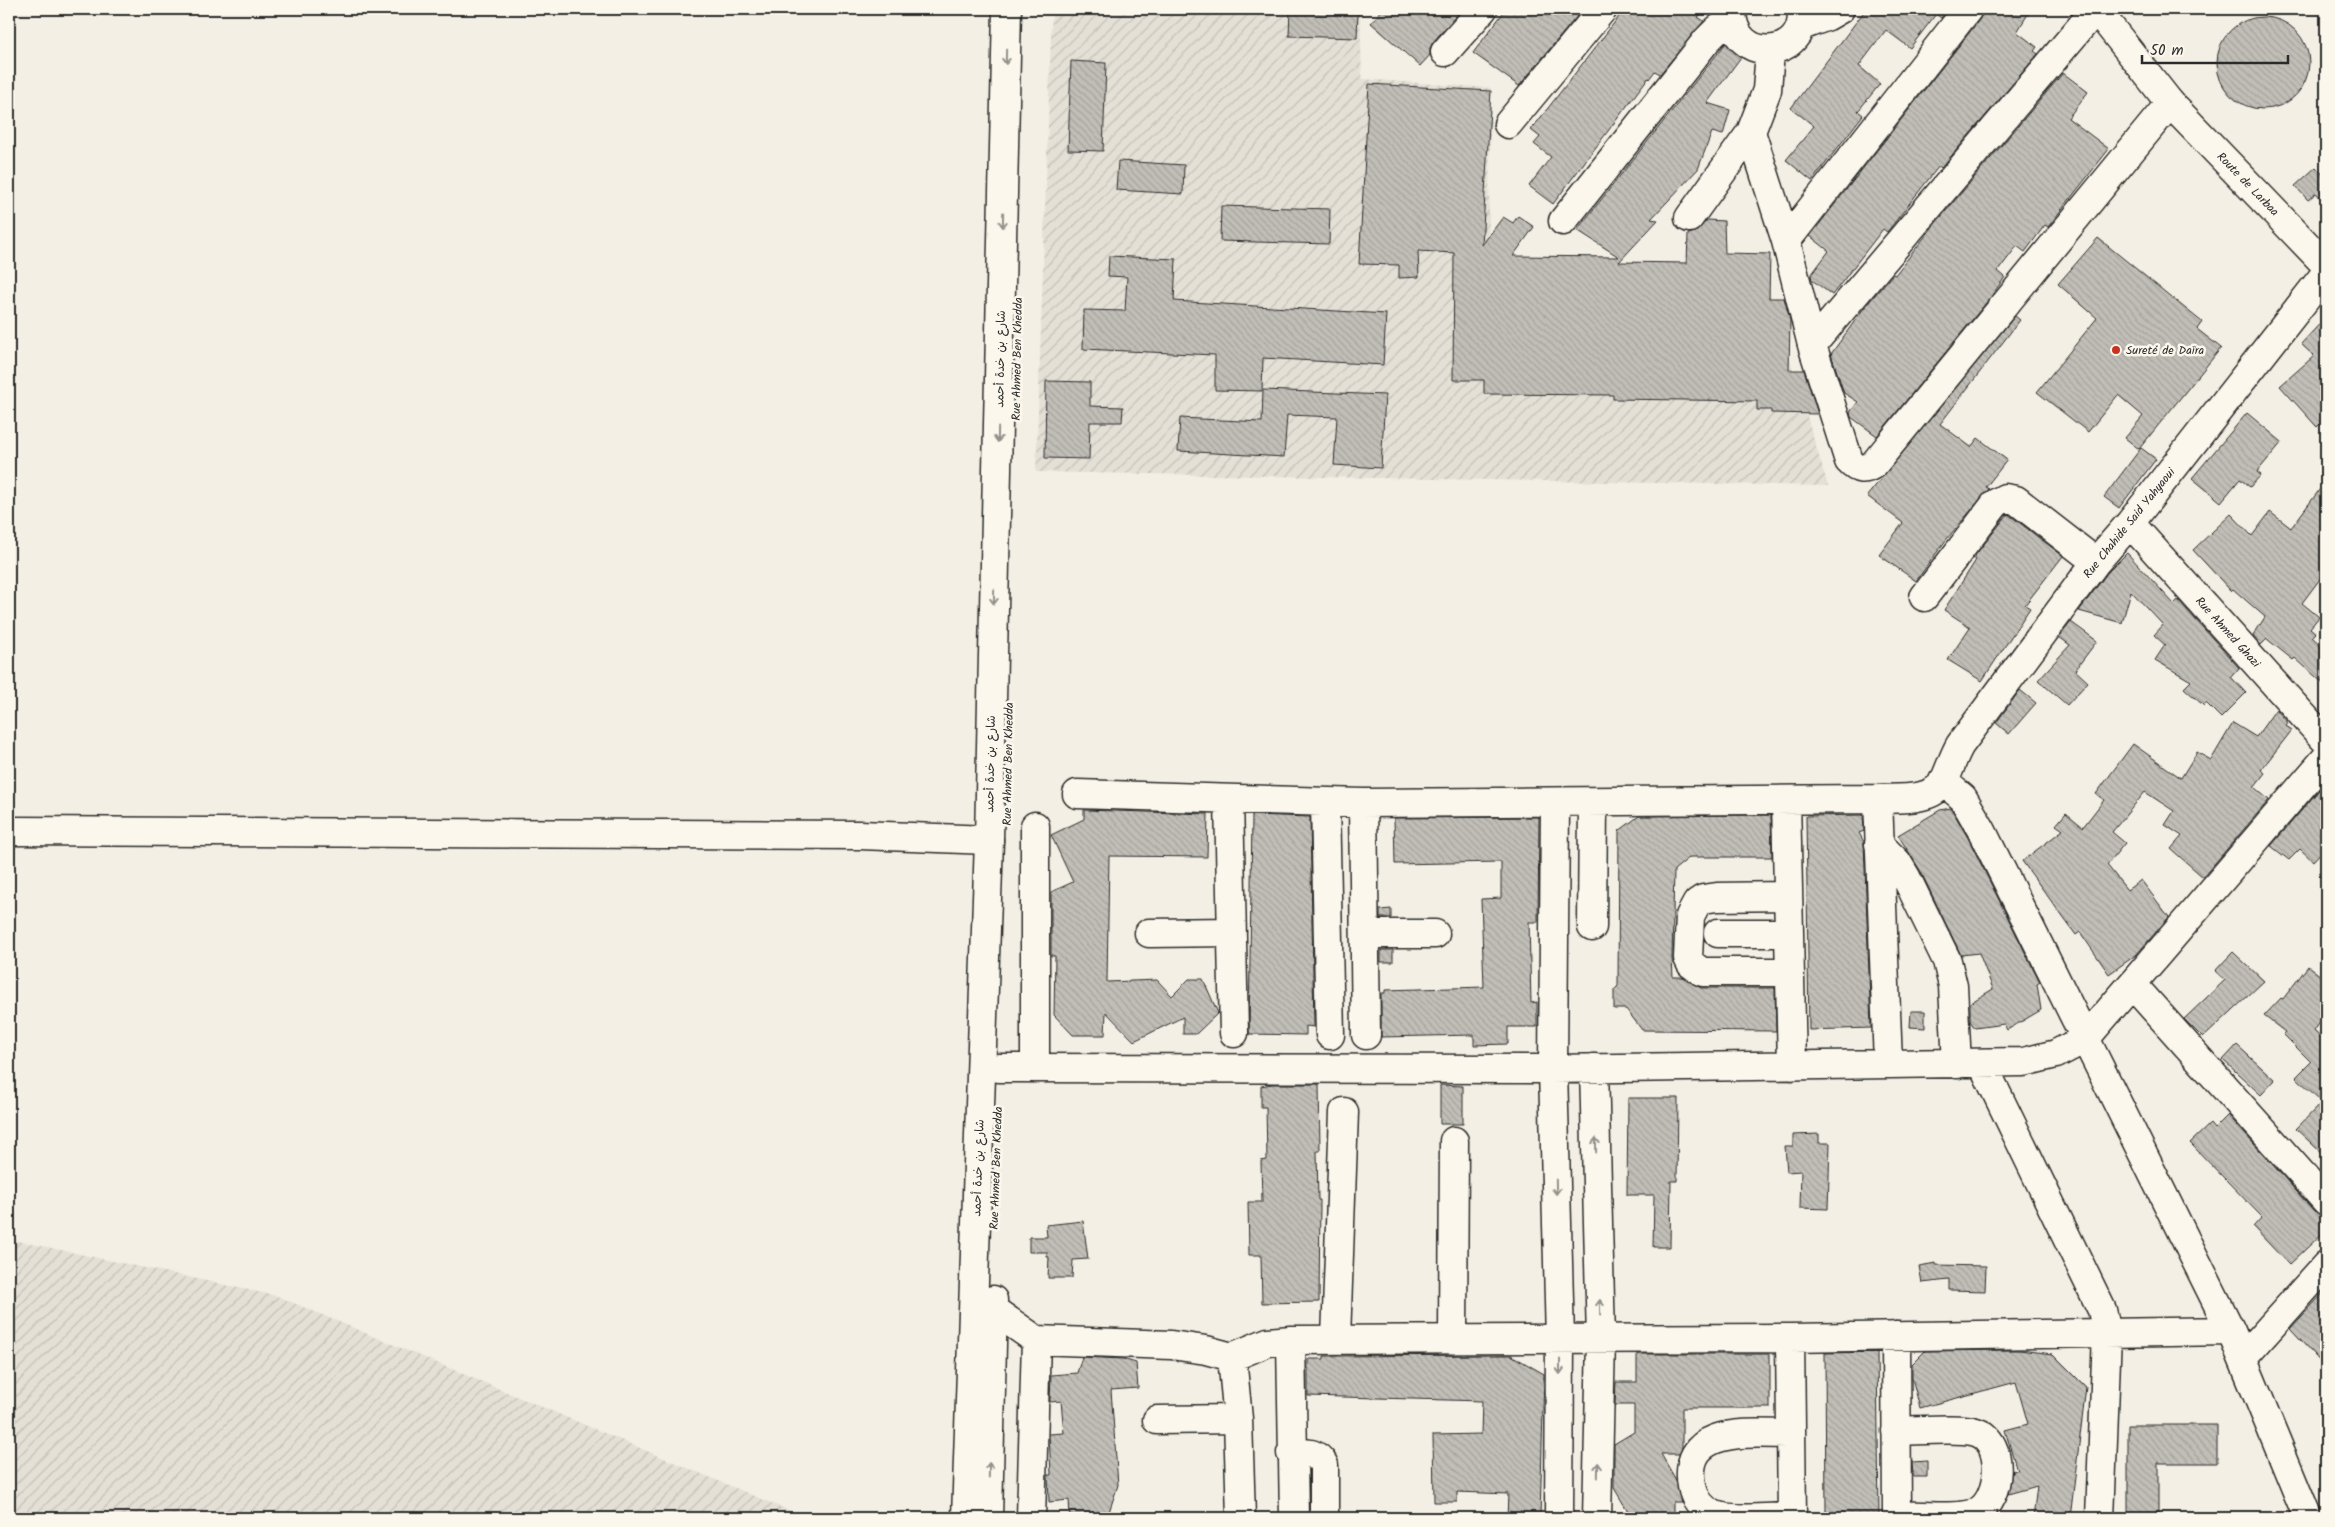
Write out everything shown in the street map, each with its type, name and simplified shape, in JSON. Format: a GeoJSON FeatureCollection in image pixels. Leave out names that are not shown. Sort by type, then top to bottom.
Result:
{"type":"FeatureCollection","features":[{"type":"Feature","properties":{"kind":"street","name":"شارع بن خدة أحمد"},"geometry":{"type":"LineString","coordinates":[[966,1518],[989,840],[1007,9]]}},
{"type":"Feature","properties":{"kind":"street","name":"Rue Ahmed Ben Khedda"},"geometry":{"type":"LineString","coordinates":[[988,1518],[992,1309],[1006,845],[1024,9]]}},
{"type":"Feature","properties":{"kind":"street"},"geometry":{"type":"LineString","coordinates":[[1445,52],[1483,9]]}},
{"type":"Feature","properties":{"kind":"street"},"geometry":{"type":"LineString","coordinates":[[1508,124],[1602,9]]}},
{"type":"Feature","properties":{"kind":"street"},"geometry":{"type":"LineString","coordinates":[[1732,14],[1736,33],[1745,43],[1757,49],[1770,50],[1784,47],[1794,38],[1801,17],[1828,16],[1840,9]]}},
{"type":"Feature","properties":{"kind":"street"},"geometry":{"type":"LineString","coordinates":[[1786,240],[1968,9]]}},
{"type":"Feature","properties":{"kind":"street"},"geometry":{"type":"LineString","coordinates":[[1812,345],[2096,9]]}},
{"type":"Feature","properties":{"kind":"street","name":"Route de Larbaa"},"geometry":{"type":"LineString","coordinates":[[2096,9],[2170,103],[2326,265]]}},
{"type":"Feature","properties":{"kind":"street"},"geometry":{"type":"LineString","coordinates":[[1563,221],[1706,40],[1732,14]]}},
{"type":"Feature","properties":{"kind":"street"},"geometry":{"type":"LineString","coordinates":[[1688,218],[1750,132],[1767,90],[1770,50]]}},
{"type":"Feature","properties":{"kind":"street"},"geometry":{"type":"LineString","coordinates":[[1750,132],[1786,240],[1812,345],[1850,462],[1855,467],[1868,468],[1880,456],[2170,103]]}},
{"type":"Feature","properties":{"kind":"street","name":"Rue Chahide Said Yahyaoui"},"geometry":{"type":"LineString","coordinates":[[1943,782],[1960,745],[2096,562],[2130,523],[2326,273]]}},
{"type":"Feature","properties":{"kind":"street"},"geometry":{"type":"LineString","coordinates":[[1924,597],[1996,503],[2005,498],[2016,500],[2096,562]]}},
{"type":"Feature","properties":{"kind":"street","name":"Rue Ahmed Ghazi"},"geometry":{"type":"LineString","coordinates":[[2130,523],[2326,741]]}},
{"type":"Feature","properties":{"kind":"street"},"geometry":{"type":"LineString","coordinates":[[999,1068],[1554,1069],[2024,1062],[2040,1059],[2056,1054],[2085,1039],[2326,758]]}},
{"type":"Feature","properties":{"kind":"street"},"geometry":{"type":"LineString","coordinates":[[1077,794],[1363,803],[1878,799],[1925,795],[1936,790],[1943,782],[1962,798],[1982,830],[2243,1358],[2308,1518]]}},
{"type":"Feature","properties":{"kind":"street"},"geometry":{"type":"LineString","coordinates":[[1230,799],[1234,1033]]}},
{"type":"Feature","properties":{"kind":"street"},"geometry":{"type":"LineString","coordinates":[[1878,799],[1888,1064]]}},
{"type":"Feature","properties":{"kind":"street"},"geometry":{"type":"LineString","coordinates":[[1786,800],[1792,1066]]}},
{"type":"Feature","properties":{"kind":"street"},"geometry":{"type":"LineString","coordinates":[[1325,802],[1330,1035]]}},
{"type":"Feature","properties":{"kind":"street"},"geometry":{"type":"LineString","coordinates":[[1592,927],[1594,802]]}},
{"type":"Feature","properties":{"kind":"street"},"geometry":{"type":"LineString","coordinates":[[1363,803],[1366,1035]]}},
{"type":"Feature","properties":{"kind":"street"},"geometry":{"type":"LineString","coordinates":[[1555,803],[1554,1069],[1560,1340],[1559,1518]]}},
{"type":"Feature","properties":{"kind":"street"},"geometry":{"type":"LineString","coordinates":[[1035,826],[1035,1068]]}},
{"type":"Feature","properties":{"kind":"street"},"geometry":{"type":"LineString","coordinates":[[9,831],[860,835],[989,840]]}},
{"type":"Feature","properties":{"kind":"street"},"geometry":{"type":"LineString","coordinates":[[1879,844],[1897,862],[1906,877],[1946,961],[1970,1063],[2096,1296],[2107,1333],[2100,1518]]}},
{"type":"Feature","properties":{"kind":"street"},"geometry":{"type":"LineString","coordinates":[[1788,896],[1717,897],[1703,899],[1697,903],[1690,916],[1688,958],[1691,964],[1702,972],[1790,972]]}},
{"type":"Feature","properties":{"kind":"street"},"geometry":{"type":"LineString","coordinates":[[1149,932],[1232,932]]}},
{"type":"Feature","properties":{"kind":"street"},"geometry":{"type":"LineString","coordinates":[[1718,933],[1789,933]]}},
{"type":"Feature","properties":{"kind":"street"},"geometry":{"type":"LineString","coordinates":[[1365,934],[1435,934]]}},
{"type":"Feature","properties":{"kind":"street"},"geometry":{"type":"LineString","coordinates":[[2132,984],[2326,1201]]}},
{"type":"Feature","properties":{"kind":"street"},"geometry":{"type":"LineString","coordinates":[[1594,1068],[1601,1339],[1597,1518]]}},
{"type":"Feature","properties":{"kind":"street"},"geometry":{"type":"LineString","coordinates":[[1336,1339],[1344,1112]]}},
{"type":"Feature","properties":{"kind":"street"},"geometry":{"type":"LineString","coordinates":[[1453,1340],[1454,1141]]}},
{"type":"Feature","properties":{"kind":"street"},"geometry":{"type":"LineString","coordinates":[[2243,1358],[2326,1265]]}},
{"type":"Feature","properties":{"kind":"street"},"geometry":{"type":"LineString","coordinates":[[992,1309],[1036,1340],[1171,1345],[1206,1350],[1232,1357],[1268,1342],[1291,1340],[1790,1338],[2230,1331]]}},
{"type":"Feature","properties":{"kind":"street"},"geometry":{"type":"LineString","coordinates":[[1896,1336],[1896,1431],[1897,1517],[1968,1515],[1976,1512],[1990,1501],[1994,1492],[1996,1453],[1989,1440],[1976,1432],[1896,1431]]}},
{"type":"Feature","properties":{"kind":"street"},"geometry":{"type":"LineString","coordinates":[[1790,1338],[1792,1518],[1734,1518],[1715,1515],[1700,1505],[1693,1492],[1690,1477],[1692,1463],[1698,1450],[1709,1441],[1737,1434],[1791,1434]]}},
{"type":"Feature","properties":{"kind":"street"},"geometry":{"type":"LineString","coordinates":[[1031,1518],[1036,1340]]}},
{"type":"Feature","properties":{"kind":"street"},"geometry":{"type":"LineString","coordinates":[[1291,1340],[1291,1453],[1293,1513],[1324,1513],[1324,1465],[1312,1453],[1291,1453]]}},
{"type":"Feature","properties":{"kind":"street"},"geometry":{"type":"LineString","coordinates":[[1232,1357],[1238,1420],[1241,1518]]}},
{"type":"Feature","properties":{"kind":"street"},"geometry":{"type":"LineString","coordinates":[[1157,1420],[1238,1420]]}},
{"type":"Feature","properties":{"kind":"shaded area"},"geometry":{"type":"Polygon","coordinates":[[[1052,9],[1360,9],[1362,79],[1491,88],[1488,267],[1763,270],[1828,486],[1036,472],[1052,9]]]}},
{"type":"Feature","properties":{"kind":"shaded area"},"geometry":{"type":"Polygon","coordinates":[[[9,1239],[277,1296],[807,1518],[9,1518],[9,1239]]]}},
{"type":"Feature","properties":{"kind":"building"},"geometry":{"type":"Polygon","coordinates":[[[1290,9],[1358,9],[1357,38],[1289,36],[1290,9]]]}},
{"type":"Feature","properties":{"kind":"building"},"geometry":{"type":"Polygon","coordinates":[[[1383,9],[1462,9],[1433,42],[1430,48],[1430,55],[1420,66],[1371,23],[1383,9]]]}},
{"type":"Feature","properties":{"kind":"building"},"geometry":{"type":"Polygon","coordinates":[[[1506,9],[1583,9],[1519,86],[1473,53],[1506,9]]]}},
{"type":"Feature","properties":{"kind":"building"},"geometry":{"type":"Polygon","coordinates":[[[1625,9],[1706,9],[1698,17],[1704,21],[1660,74],[1655,71],[1648,78],[1553,204],[1529,186],[1551,157],[1534,144],[1540,137],[1531,130],[1625,9]]]}},
{"type":"Feature","properties":{"kind":"building"},"geometry":{"type":"Polygon","coordinates":[[[1866,9],[1948,9],[1941,18],[1936,14],[1910,48],[1886,30],[1859,66],[1880,84],[1858,111],[1863,115],[1812,181],[1786,160],[1814,126],[1791,108],[1866,9]]]}},
{"type":"Feature","properties":{"kind":"building"},"geometry":{"type":"Polygon","coordinates":[[[1983,9],[2031,9],[2017,32],[2037,47],[2034,51],[2038,54],[1941,168],[1939,166],[1887,232],[1883,229],[1832,295],[1812,280],[1811,275],[1829,251],[1810,236],[1980,19],[1983,9]]]}},
{"type":"Feature","properties":{"kind":"building"},"geometry":{"type":"Polygon","coordinates":[[[2263,17],[2281,20],[2296,30],[2306,45],[2309,63],[2306,81],[2296,96],[2281,106],[2263,109],[2245,106],[2230,96],[2220,81],[2217,63],[2220,45],[2230,30],[2245,20],[2263,17]]]}},
{"type":"Feature","properties":{"kind":"building"},"geometry":{"type":"Polygon","coordinates":[[[1726,43],[1741,57],[1707,103],[1730,110],[1723,135],[1712,132],[1698,169],[1651,219],[1658,220],[1619,262],[1687,263],[1688,234],[1696,232],[1707,220],[1724,221],[1725,253],[1770,254],[1769,298],[1784,298],[1790,320],[1789,370],[1804,370],[1818,414],[1771,413],[1771,410],[1757,410],[1757,401],[1613,399],[1613,395],[1484,394],[1484,380],[1453,380],[1454,253],[1418,251],[1419,277],[1399,278],[1399,265],[1359,264],[1369,84],[1491,91],[1482,245],[1503,217],[1513,223],[1518,216],[1534,227],[1513,256],[1619,257],[1577,230],[1726,43]]]}},
{"type":"Feature","properties":{"kind":"building"},"geometry":{"type":"Polygon","coordinates":[[[1071,61],[1106,63],[1103,151],[1068,150],[1071,61]]]}},
{"type":"Feature","properties":{"kind":"building"},"geometry":{"type":"Polygon","coordinates":[[[2063,73],[2088,92],[2068,118],[2109,149],[2048,227],[2045,225],[2025,252],[2017,246],[1998,271],[2005,277],[1990,298],[1877,436],[1851,417],[1850,412],[1858,402],[1844,393],[1831,354],[1864,308],[1893,274],[1895,275],[1935,224],[2063,73]]]}},
{"type":"Feature","properties":{"kind":"building"},"geometry":{"type":"Polygon","coordinates":[[[1118,161],[1184,165],[1183,194],[1116,190],[1118,161]]]}},
{"type":"Feature","properties":{"kind":"building"},"geometry":{"type":"Polygon","coordinates":[[[2316,167],[2326,178],[2326,204],[2316,193],[2308,200],[2295,186],[2316,167]]]}},
{"type":"Feature","properties":{"kind":"building"},"geometry":{"type":"Polygon","coordinates":[[[1221,206],[1330,209],[1329,244],[1220,241],[1221,206]]]}},
{"type":"Feature","properties":{"kind":"building"},"geometry":{"type":"Polygon","coordinates":[[[2098,238],[2202,322],[2197,329],[2221,348],[2139,449],[2125,438],[2143,416],[2118,395],[2088,432],[2037,392],[2097,318],[2058,284],[2098,238]]]}},
{"type":"Feature","properties":{"kind":"building"},"geometry":{"type":"Polygon","coordinates":[[[1109,256],[1176,259],[1174,301],[1386,314],[1383,365],[1263,358],[1262,391],[1215,390],[1215,355],[1083,349],[1084,310],[1125,311],[1127,277],[1108,276],[1109,256]]]}},
{"type":"Feature","properties":{"kind":"building"},"geometry":{"type":"Polygon","coordinates":[[[2015,316],[2020,320],[1940,424],[1971,447],[1978,438],[2007,460],[1986,487],[1989,489],[1946,540],[1916,581],[1879,555],[1903,523],[1867,496],[2015,316]]]}},
{"type":"Feature","properties":{"kind":"building"},"geometry":{"type":"Polygon","coordinates":[[[2326,317],[2326,419],[2317,427],[2280,386],[2314,356],[2301,344],[2326,317]]]}},
{"type":"Feature","properties":{"kind":"building"},"geometry":{"type":"Polygon","coordinates":[[[1046,381],[1090,382],[1090,406],[1123,407],[1122,422],[1090,422],[1089,459],[1045,458],[1046,381]]]}},
{"type":"Feature","properties":{"kind":"building"},"geometry":{"type":"Polygon","coordinates":[[[1263,390],[1385,395],[1381,468],[1334,465],[1337,417],[1287,415],[1284,457],[1178,451],[1180,418],[1262,422],[1263,390]]]}},
{"type":"Feature","properties":{"kind":"building"},"geometry":{"type":"Polygon","coordinates":[[[2247,413],[2282,442],[2257,472],[2261,475],[2250,487],[2240,479],[2221,502],[2192,478],[2247,413]]]}},
{"type":"Feature","properties":{"kind":"building"},"geometry":{"type":"Polygon","coordinates":[[[2141,448],[2156,459],[2119,508],[2104,497],[2141,448]]]}},
{"type":"Feature","properties":{"kind":"building"},"geometry":{"type":"Polygon","coordinates":[[[2326,481],[2326,571],[2302,603],[2319,617],[2310,628],[2316,633],[2312,637],[2326,650],[2326,686],[2295,658],[2293,660],[2267,639],[2261,645],[2253,636],[2265,617],[2233,589],[2231,591],[2193,550],[2231,514],[2252,536],[2270,512],[2291,528],[2326,481]]]}},
{"type":"Feature","properties":{"kind":"building"},"geometry":{"type":"Polygon","coordinates":[[[2008,514],[2063,556],[2025,605],[2030,608],[1982,681],[1948,660],[1970,627],[1944,610],[1976,560],[1973,558],[2008,514]]]}},
{"type":"Feature","properties":{"kind":"building"},"geometry":{"type":"Polygon","coordinates":[[[2127,553],[2174,604],[2178,600],[2239,668],[2231,677],[2246,693],[2221,718],[2206,703],[2204,706],[2184,688],[2191,681],[2155,660],[2165,645],[2154,635],[2163,625],[2131,591],[2122,623],[2079,611],[2108,572],[2127,553]]]}},
{"type":"Feature","properties":{"kind":"building"},"geometry":{"type":"Polygon","coordinates":[[[2071,622],[2097,641],[2075,670],[2088,682],[2067,705],[2038,680],[2070,645],[2059,637],[2071,622]]]}},
{"type":"Feature","properties":{"kind":"building"},"geometry":{"type":"Polygon","coordinates":[[[2020,690],[2036,703],[2009,734],[1996,723],[2020,690]]]}},
{"type":"Feature","properties":{"kind":"building"},"geometry":{"type":"Polygon","coordinates":[[[2276,709],[2288,723],[2286,726],[2292,730],[2261,770],[2265,773],[2254,787],[2269,800],[2203,877],[2171,849],[2182,836],[2165,825],[2174,811],[2145,792],[2112,832],[2125,843],[2107,865],[2127,890],[2141,880],[2169,917],[2136,955],[2109,974],[2080,932],[2076,935],[2022,861],[2063,830],[2056,825],[2066,813],[2083,827],[2104,800],[2096,794],[2133,744],[2181,778],[2197,752],[2211,760],[2233,723],[2256,737],[2276,709]]]}},
{"type":"Feature","properties":{"kind":"building"},"geometry":{"type":"Polygon","coordinates":[[[2326,782],[2326,847],[2313,861],[2300,849],[2289,860],[2271,846],[2326,782]]]}},
{"type":"Feature","properties":{"kind":"building"},"geometry":{"type":"Polygon","coordinates":[[[1951,808],[2040,982],[2037,984],[2041,1010],[2007,1030],[2004,1024],[1975,1028],[1970,1021],[1970,1003],[1993,989],[1979,953],[1961,955],[1920,870],[1898,835],[1940,810],[1951,808]]]}},
{"type":"Feature","properties":{"kind":"building"},"geometry":{"type":"Polygon","coordinates":[[[1084,810],[1208,814],[1207,857],[1109,856],[1107,982],[1157,980],[1172,996],[1189,979],[1203,979],[1218,1013],[1196,1034],[1183,1034],[1183,1017],[1134,1041],[1106,1012],[1105,1035],[1073,1035],[1054,1015],[1055,956],[1051,956],[1051,892],[1073,882],[1051,835],[1084,819],[1084,810]]]}},
{"type":"Feature","properties":{"kind":"building"},"geometry":{"type":"Polygon","coordinates":[[[1252,815],[1310,817],[1314,1027],[1306,1026],[1306,1035],[1249,1034],[1252,815]]]}},
{"type":"Feature","properties":{"kind":"building"},"geometry":{"type":"Polygon","coordinates":[[[1771,815],[1772,857],[1690,857],[1674,870],[1672,957],[1673,977],[1683,977],[1701,988],[1775,988],[1776,1031],[1642,1030],[1626,1009],[1614,1009],[1614,990],[1618,986],[1619,831],[1639,816],[1771,815]]]}},
{"type":"Feature","properties":{"kind":"building"},"geometry":{"type":"Polygon","coordinates":[[[1863,815],[1864,831],[1859,833],[1864,842],[1871,1028],[1809,1030],[1806,816],[1863,815]]]}},
{"type":"Feature","properties":{"kind":"building"},"geometry":{"type":"Polygon","coordinates":[[[1539,817],[1538,922],[1529,922],[1531,1003],[1537,1002],[1537,1027],[1508,1027],[1508,1044],[1474,1045],[1474,1035],[1381,1037],[1381,993],[1385,993],[1385,990],[1484,987],[1481,899],[1501,898],[1501,862],[1395,864],[1394,818],[1539,817]]]}},
{"type":"Feature","properties":{"kind":"building"},"geometry":{"type":"Polygon","coordinates":[[[1391,909],[1391,918],[1380,918],[1380,910],[1391,909]]]}},
{"type":"Feature","properties":{"kind":"building"},"geometry":{"type":"Polygon","coordinates":[[[1381,950],[1393,950],[1393,962],[1381,962],[1381,950]]]}},
{"type":"Feature","properties":{"kind":"building"},"geometry":{"type":"Polygon","coordinates":[[[2233,952],[2264,981],[2203,1038],[2184,1019],[2225,980],[2215,971],[2233,952]]]}},
{"type":"Feature","properties":{"kind":"building"},"geometry":{"type":"Polygon","coordinates":[[[2308,966],[2326,980],[2326,1014],[2314,1031],[2326,1042],[2326,1157],[2296,1129],[2322,1102],[2296,1077],[2311,1062],[2283,1034],[2285,1032],[2264,1016],[2281,998],[2283,999],[2308,966]]]}},
{"type":"Feature","properties":{"kind":"building"},"geometry":{"type":"Polygon","coordinates":[[[1911,1011],[1925,1011],[1925,1028],[1910,1027],[1911,1011]]]}},
{"type":"Feature","properties":{"kind":"building"},"geometry":{"type":"Polygon","coordinates":[[[2237,1045],[2275,1080],[2261,1095],[2223,1060],[2237,1045]]]}},
{"type":"Feature","properties":{"kind":"building"},"geometry":{"type":"Polygon","coordinates":[[[1272,1084],[1319,1084],[1320,1151],[1317,1151],[1318,1200],[1320,1200],[1319,1302],[1262,1303],[1261,1255],[1249,1255],[1248,1202],[1262,1202],[1261,1161],[1267,1160],[1266,1107],[1261,1107],[1261,1086],[1272,1084]]]}},
{"type":"Feature","properties":{"kind":"building"},"geometry":{"type":"Polygon","coordinates":[[[1440,1085],[1463,1086],[1463,1124],[1440,1124],[1440,1085]]]}},
{"type":"Feature","properties":{"kind":"building"},"geometry":{"type":"Polygon","coordinates":[[[1628,1098],[1678,1098],[1677,1181],[1671,1181],[1670,1247],[1653,1247],[1654,1195],[1627,1195],[1628,1098]]]}},
{"type":"Feature","properties":{"kind":"building"},"geometry":{"type":"Polygon","coordinates":[[[2228,1115],[2314,1211],[2326,1216],[2326,1230],[2289,1265],[2253,1227],[2262,1217],[2190,1143],[2210,1124],[2214,1129],[2228,1115]]]}},
{"type":"Feature","properties":{"kind":"building"},"geometry":{"type":"Polygon","coordinates":[[[1819,1134],[1819,1143],[1830,1143],[1828,1209],[1800,1208],[1801,1171],[1787,1172],[1785,1146],[1793,1146],[1793,1135],[1819,1134]]]}},
{"type":"Feature","properties":{"kind":"building"},"geometry":{"type":"Polygon","coordinates":[[[1083,1221],[1088,1259],[1073,1260],[1072,1278],[1048,1278],[1049,1257],[1047,1257],[1047,1252],[1029,1252],[1029,1237],[1047,1237],[1046,1225],[1083,1221]]]}},
{"type":"Feature","properties":{"kind":"building"},"geometry":{"type":"Polygon","coordinates":[[[1936,1263],[1936,1265],[1986,1266],[1985,1291],[1949,1290],[1949,1280],[1922,1283],[1919,1266],[1936,1263]]]}},
{"type":"Feature","properties":{"kind":"building"},"geometry":{"type":"Polygon","coordinates":[[[2326,1290],[2326,1368],[2290,1329],[2326,1290]]]}},
{"type":"Feature","properties":{"kind":"building"},"geometry":{"type":"Polygon","coordinates":[[[2019,1350],[2053,1354],[2086,1387],[2070,1518],[2033,1518],[2037,1486],[2008,1494],[2012,1471],[2017,1470],[2005,1430],[2028,1424],[2016,1382],[1920,1408],[1912,1378],[1912,1364],[1925,1351],[2019,1350]]]}},
{"type":"Feature","properties":{"kind":"building"},"geometry":{"type":"Polygon","coordinates":[[[1877,1352],[1879,1518],[1826,1518],[1825,1353],[1877,1352]]]}},
{"type":"Feature","properties":{"kind":"building"},"geometry":{"type":"Polygon","coordinates":[[[1637,1354],[1770,1354],[1770,1408],[1682,1408],[1682,1448],[1680,1454],[1661,1454],[1676,1480],[1681,1502],[1673,1502],[1673,1518],[1632,1518],[1614,1488],[1614,1444],[1634,1432],[1634,1405],[1615,1405],[1616,1382],[1637,1382],[1637,1354]]]}},
{"type":"Feature","properties":{"kind":"building"},"geometry":{"type":"Polygon","coordinates":[[[1511,1355],[1544,1374],[1540,1518],[1507,1518],[1508,1494],[1457,1492],[1457,1502],[1434,1502],[1433,1435],[1481,1434],[1482,1401],[1308,1396],[1308,1359],[1324,1359],[1324,1356],[1511,1355]]]}},
{"type":"Feature","properties":{"kind":"building"},"geometry":{"type":"Polygon","coordinates":[[[1082,1357],[1123,1359],[1136,1363],[1138,1388],[1111,1390],[1118,1485],[1107,1518],[1070,1518],[1069,1500],[1049,1502],[1048,1475],[1051,1475],[1049,1434],[1064,1433],[1061,1401],[1050,1402],[1051,1375],[1077,1373],[1082,1357]]]}},
{"type":"Feature","properties":{"kind":"building"},"geometry":{"type":"Polygon","coordinates":[[[2128,1425],[2217,1425],[2217,1463],[2158,1463],[2158,1518],[2128,1518],[2128,1425]]]}},
{"type":"Feature","properties":{"kind":"building"},"geometry":{"type":"Polygon","coordinates":[[[1927,1461],[1927,1477],[1913,1477],[1912,1462],[1927,1461]]]}},
{"type":"Feature","properties":{"kind":"place","name":"Sureté de Daïra"},"geometry":{"type":"Point","coordinates":[2116,350]}}]}
